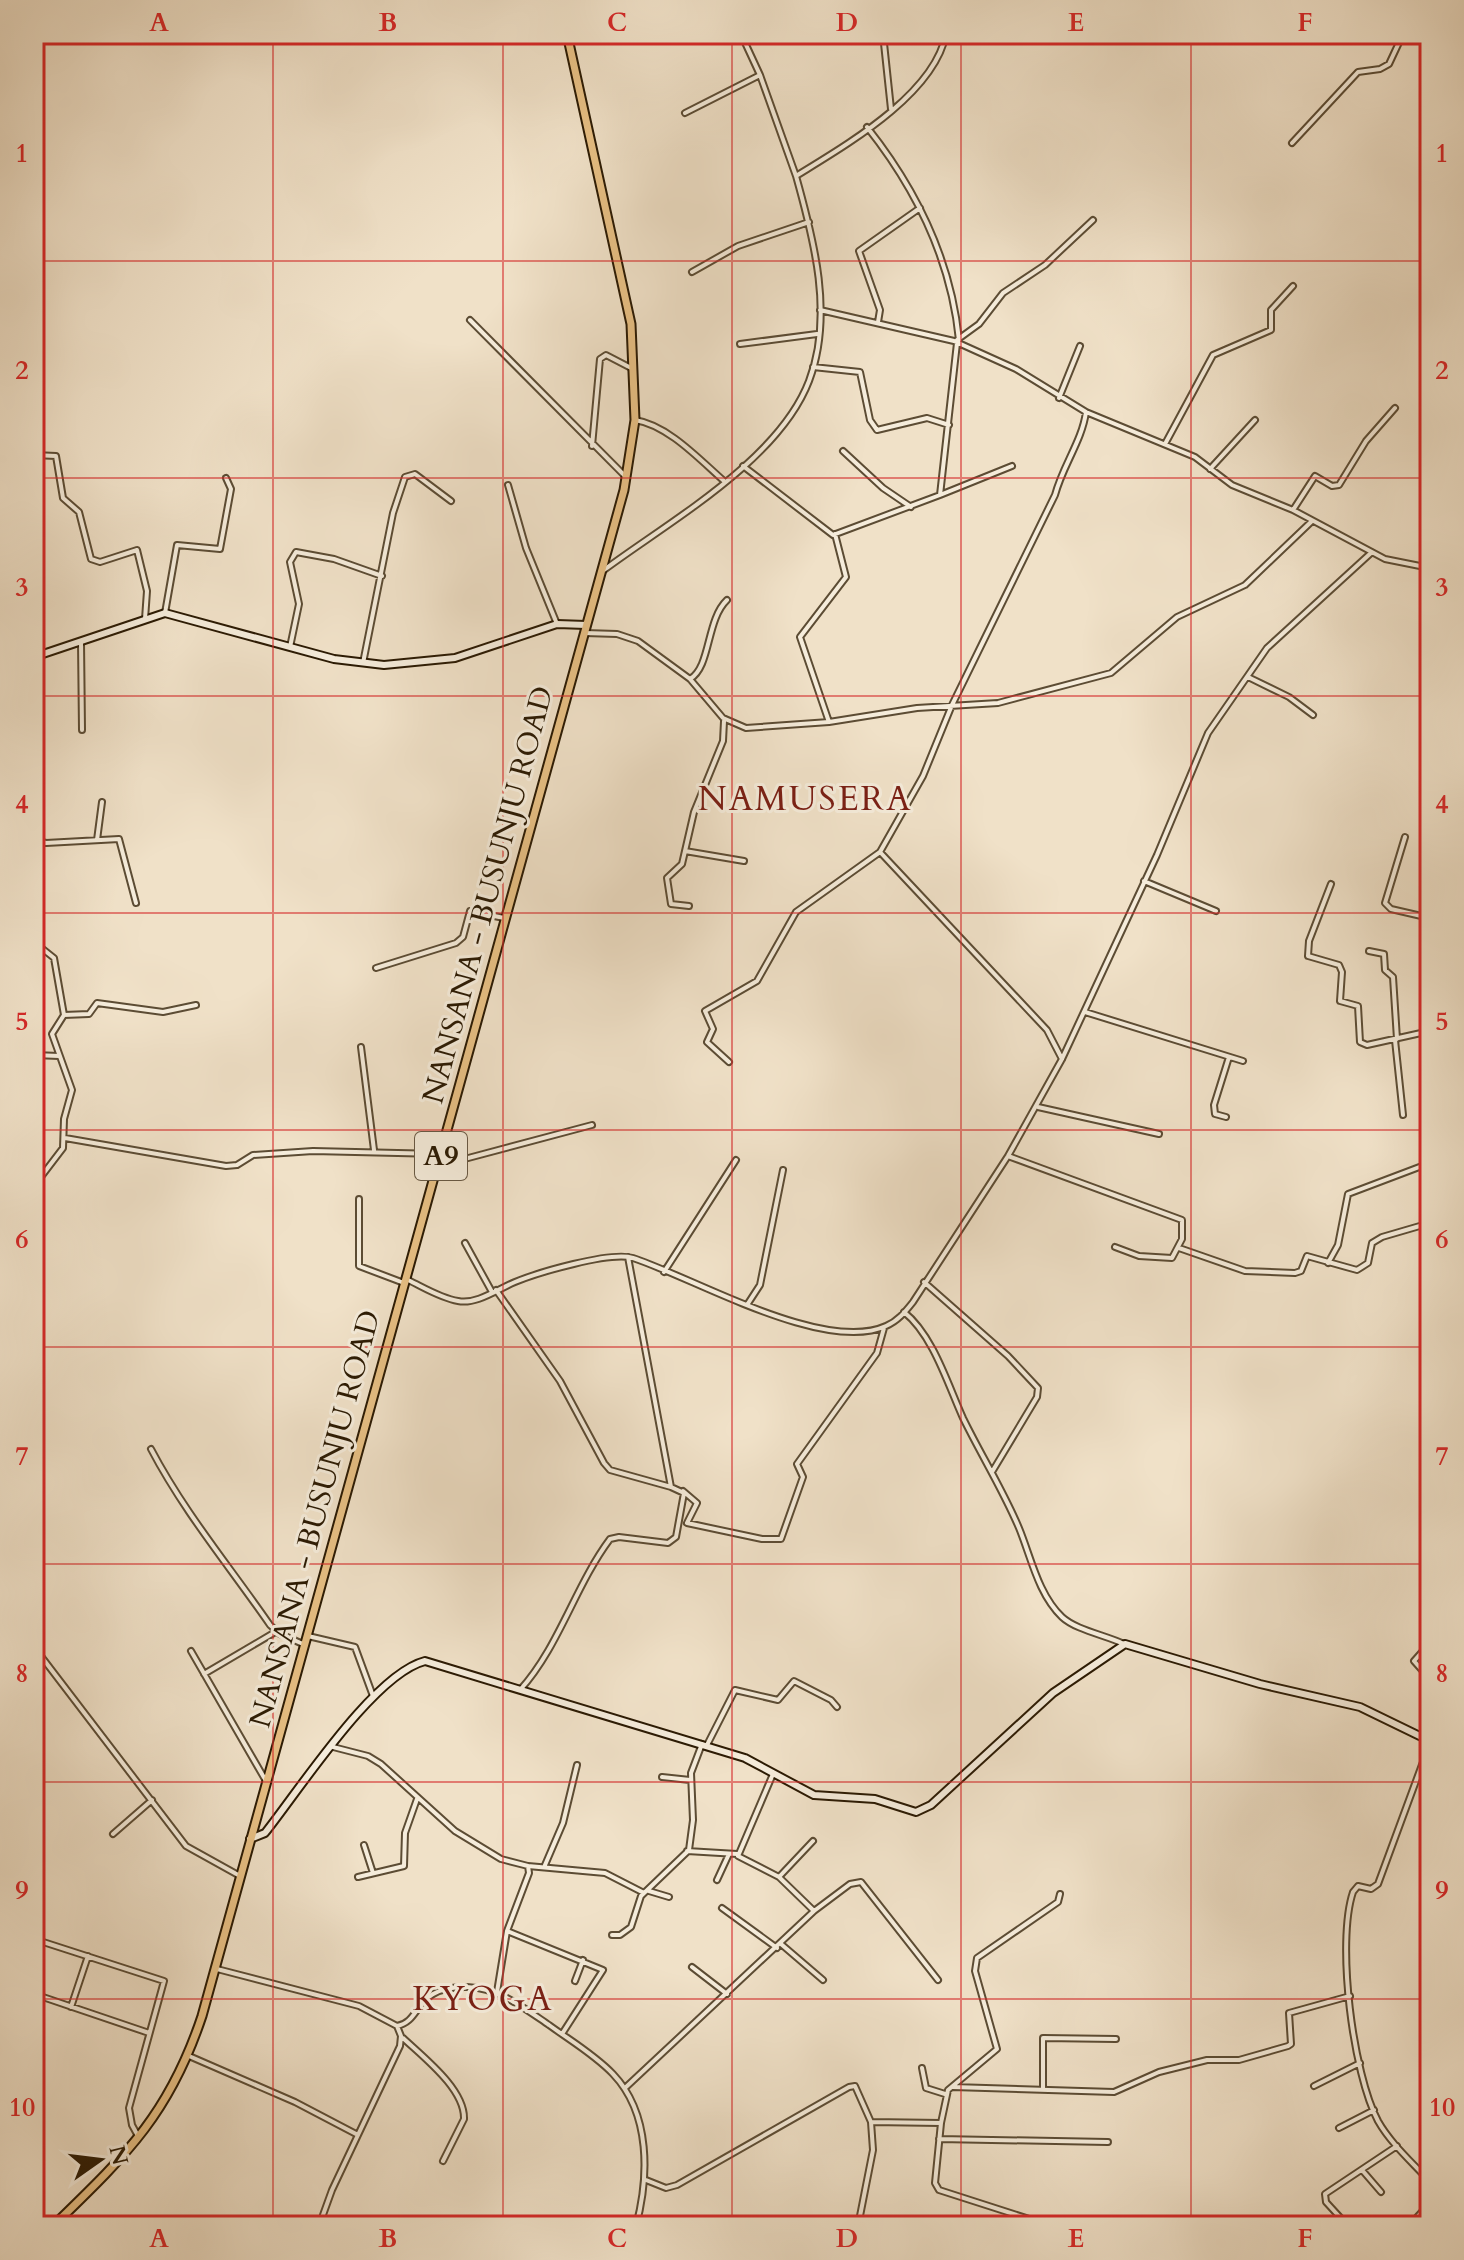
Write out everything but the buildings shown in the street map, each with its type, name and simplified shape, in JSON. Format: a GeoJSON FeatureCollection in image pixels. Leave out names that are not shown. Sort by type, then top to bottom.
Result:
{"type":"FeatureCollection","features":[{"type":"Feature","properties":{"kind":"main road","name":"NANSANA - BUSUNJU ROAD"},"geometry":{"type":"LineString","coordinates":[[53,2226],[140,2138],[189,2056],[217,1969],[250,1839],[268,1785],[626,478],[635,420],[636,369],[624,284],[567,34]]}},
{"type":"Feature","properties":{"kind":"street"},"geometry":{"type":"LineString","coordinates":[[602,571],[743,466],[787,420],[813,367],[820,310],[817,259],[809,222],[760,75],[741,34]]}},
{"type":"Feature","properties":{"kind":"street"},"geometry":{"type":"LineString","coordinates":[[883,34],[891,109]]}},
{"type":"Feature","properties":{"kind":"street"},"geometry":{"type":"LineString","coordinates":[[796,176],[867,127],[923,83],[941,51],[946,34]]}},
{"type":"Feature","properties":{"kind":"street"},"geometry":{"type":"LineString","coordinates":[[1292,143],[1358,72],[1380,69],[1389,64],[1403,34]]}},
{"type":"Feature","properties":{"kind":"street"},"geometry":{"type":"LineString","coordinates":[[685,113],[760,75]]}},
{"type":"Feature","properties":{"kind":"street"},"geometry":{"type":"LineString","coordinates":[[867,127],[920,208],[943,257],[954,301],[957,341],[940,495]]}},
{"type":"Feature","properties":{"kind":"street"},"geometry":{"type":"LineString","coordinates":[[878,322],[880,310],[860,248],[904,222],[920,208]]}},
{"type":"Feature","properties":{"kind":"street"},"geometry":{"type":"LineString","coordinates":[[957,341],[979,324],[1003,293],[1045,265],[1093,220]]}},
{"type":"Feature","properties":{"kind":"street"},"geometry":{"type":"LineString","coordinates":[[692,272],[738,246],[809,222]]}},
{"type":"Feature","properties":{"kind":"street"},"geometry":{"type":"LineString","coordinates":[[1165,444],[1213,355],[1271,330],[1271,310],[1293,286]]}},
{"type":"Feature","properties":{"kind":"street"},"geometry":{"type":"LineString","coordinates":[[820,310],[957,341],[1016,369],[1086,412],[1165,444],[1232,485],[1293,510],[1385,559],[1430,568]]}},
{"type":"Feature","properties":{"kind":"street"},"geometry":{"type":"LineString","coordinates":[[470,320],[626,478]]}},
{"type":"Feature","properties":{"kind":"street"},"geometry":{"type":"LineString","coordinates":[[740,344],[817,334]]}},
{"type":"Feature","properties":{"kind":"street"},"geometry":{"type":"LineString","coordinates":[[1059,398],[1080,346]]}},
{"type":"Feature","properties":{"kind":"street"},"geometry":{"type":"LineString","coordinates":[[592,446],[600,359],[606,355],[636,369]]}},
{"type":"Feature","properties":{"kind":"street"},"geometry":{"type":"LineString","coordinates":[[813,367],[860,372],[870,420],[877,430],[927,418],[949,425]]}},
{"type":"Feature","properties":{"kind":"street"},"geometry":{"type":"LineString","coordinates":[[1293,510],[1315,476],[1332,486],[1339,485],[1366,441],[1395,408]]}},
{"type":"Feature","properties":{"kind":"street"},"geometry":{"type":"LineString","coordinates":[[729,1062],[707,1042],[713,1029],[704,1012],[757,981],[796,912],[880,852],[923,776],[952,705],[1055,495],[1066,459],[1084,427],[1086,412]]}},
{"type":"Feature","properties":{"kind":"street"},"geometry":{"type":"LineString","coordinates":[[635,420],[645,421],[691,452],[724,481]]}},
{"type":"Feature","properties":{"kind":"street"},"geometry":{"type":"LineString","coordinates":[[1210,469],[1255,420]]}},
{"type":"Feature","properties":{"kind":"street"},"geometry":{"type":"LineString","coordinates":[[843,451],[883,488],[911,507]]}},
{"type":"Feature","properties":{"kind":"street"},"geometry":{"type":"LineString","coordinates":[[34,455],[56,456],[63,498],[82,519],[91,559],[100,562],[137,550],[147,591],[145,619]]}},
{"type":"Feature","properties":{"kind":"street"},"geometry":{"type":"LineString","coordinates":[[743,466],[835,534],[846,577],[800,637],[829,722]]}},
{"type":"Feature","properties":{"kind":"street"},"geometry":{"type":"LineString","coordinates":[[835,534],[1012,466]]}},
{"type":"Feature","properties":{"kind":"street"},"geometry":{"type":"LineString","coordinates":[[363,663],[394,510],[407,474],[415,474],[451,501]]}},
{"type":"Feature","properties":{"kind":"street"},"geometry":{"type":"LineString","coordinates":[[165,613],[177,545],[220,549],[231,489],[226,478]]}},
{"type":"Feature","properties":{"kind":"street"},"geometry":{"type":"LineString","coordinates":[[508,485],[526,548],[557,624]]}},
{"type":"Feature","properties":{"kind":"street"},"geometry":{"type":"LineString","coordinates":[[34,657],[165,613],[290,647],[363,663],[402,665],[455,658],[557,624],[617,634],[638,641],[690,679],[723,718],[746,728],[829,722],[900,709],[998,703],[1111,673],[1177,617],[1245,585],[1312,521]]}},
{"type":"Feature","properties":{"kind":"street"},"geometry":{"type":"LineString","coordinates":[[290,647],[299,604],[290,562],[296,552],[334,559],[382,576]]}},
{"type":"Feature","properties":{"kind":"street"},"geometry":{"type":"LineString","coordinates":[[359,1199],[359,1266],[457,1301],[475,1300],[519,1280],[598,1260],[628,1257],[770,1315],[856,1332],[884,1327],[904,1312],[1038,1107],[1085,1012],[1208,733],[1267,648],[1306,616],[1322,596],[1372,552]]}},
{"type":"Feature","properties":{"kind":"street"},"geometry":{"type":"LineString","coordinates":[[690,679],[698,673],[710,629],[727,600]]}},
{"type":"Feature","properties":{"kind":"street"},"geometry":{"type":"LineString","coordinates":[[81,642],[82,730]]}},
{"type":"Feature","properties":{"kind":"street"},"geometry":{"type":"LineString","coordinates":[[1248,677],[1289,697],[1313,715]]}},
{"type":"Feature","properties":{"kind":"street"},"geometry":{"type":"LineString","coordinates":[[689,906],[674,905],[668,899],[667,878],[679,871],[694,812],[723,741],[723,718]]}},
{"type":"Feature","properties":{"kind":"street"},"geometry":{"type":"LineString","coordinates":[[97,840],[102,802]]}},
{"type":"Feature","properties":{"kind":"street"},"geometry":{"type":"LineString","coordinates":[[1405,837],[1385,903],[1391,909],[1430,918]]}},
{"type":"Feature","properties":{"kind":"street"},"geometry":{"type":"LineString","coordinates":[[34,840],[46,843],[117,838],[121,842],[136,903]]}},
{"type":"Feature","properties":{"kind":"street"},"geometry":{"type":"LineString","coordinates":[[685,851],[744,861]]}},
{"type":"Feature","properties":{"kind":"street"},"geometry":{"type":"LineString","coordinates":[[880,852],[1047,1030],[1062,1059]]}},
{"type":"Feature","properties":{"kind":"street"},"geometry":{"type":"LineString","coordinates":[[1144,881],[1216,911]]}},
{"type":"Feature","properties":{"kind":"street"},"geometry":{"type":"LineString","coordinates":[[1331,884],[1309,941],[1308,956],[1339,965],[1342,972],[1340,1001],[1358,1006],[1360,1042],[1367,1045],[1430,1031]]}},
{"type":"Feature","properties":{"kind":"street"},"geometry":{"type":"LineString","coordinates":[[376,968],[456,943],[463,937],[470,911],[506,919]]}},
{"type":"Feature","properties":{"kind":"street"},"geometry":{"type":"LineString","coordinates":[[34,942],[54,958],[64,1015],[52,1034],[72,1090],[64,1119],[65,1138],[57,1159],[34,1186]]}},
{"type":"Feature","properties":{"kind":"street"},"geometry":{"type":"LineString","coordinates":[[1369,951],[1384,954],[1385,970],[1393,977],[1403,1115]]}},
{"type":"Feature","properties":{"kind":"street"},"geometry":{"type":"LineString","coordinates":[[64,1015],[89,1014],[97,1003],[152,1012],[196,1005]]}},
{"type":"Feature","properties":{"kind":"street"},"geometry":{"type":"LineString","coordinates":[[1085,1012],[1243,1061]]}},
{"type":"Feature","properties":{"kind":"street"},"geometry":{"type":"LineString","coordinates":[[361,1047],[374,1150]]}},
{"type":"Feature","properties":{"kind":"street"},"geometry":{"type":"LineString","coordinates":[[34,1055],[59,1056]]}},
{"type":"Feature","properties":{"kind":"street"},"geometry":{"type":"LineString","coordinates":[[1226,1117],[1213,1113],[1229,1057]]}},
{"type":"Feature","properties":{"kind":"street"},"geometry":{"type":"LineString","coordinates":[[1038,1107],[1159,1134]]}},
{"type":"Feature","properties":{"kind":"street"},"geometry":{"type":"LineString","coordinates":[[445,1142],[452,1146],[457,1161],[592,1125]]}},
{"type":"Feature","properties":{"kind":"street"},"geometry":{"type":"LineString","coordinates":[[65,1138],[226,1166],[237,1165],[253,1155],[374,1150],[442,1154]]}},
{"type":"Feature","properties":{"kind":"street"},"geometry":{"type":"LineString","coordinates":[[1008,1156],[1182,1220],[1179,1248],[1172,1258],[1139,1256],[1115,1247]]}},
{"type":"Feature","properties":{"kind":"street"},"geometry":{"type":"LineString","coordinates":[[664,1272],[736,1160]]}},
{"type":"Feature","properties":{"kind":"street"},"geometry":{"type":"LineString","coordinates":[[1328,1263],[1338,1245],[1348,1194],[1430,1163]]}},
{"type":"Feature","properties":{"kind":"street"},"geometry":{"type":"LineString","coordinates":[[747,1305],[760,1285],[783,1170]]}},
{"type":"Feature","properties":{"kind":"street"},"geometry":{"type":"LineString","coordinates":[[1179,1248],[1245,1271],[1295,1273],[1301,1271],[1307,1256],[1357,1270],[1364,1268],[1372,1243],[1382,1237],[1430,1223]]}},
{"type":"Feature","properties":{"kind":"street"},"geometry":{"type":"LineString","coordinates":[[465,1243],[494,1291],[560,1381],[610,1470],[683,1491],[697,1503],[687,1523],[762,1539],[781,1539],[803,1477],[797,1464],[877,1353],[884,1327]]}},
{"type":"Feature","properties":{"kind":"street"},"geometry":{"type":"LineString","coordinates":[[628,1257],[671,1487]]}},
{"type":"Feature","properties":{"kind":"street"},"geometry":{"type":"LineString","coordinates":[[924,1282],[1008,1356],[1038,1388],[1037,1397],[992,1472]]}},
{"type":"Feature","properties":{"kind":"street"},"geometry":{"type":"LineString","coordinates":[[904,1312],[919,1324],[992,1472],[1043,1588],[1058,1612],[1070,1622],[1125,1644],[1260,1684],[1344,1702],[1430,1742],[1378,1884],[1371,1889],[1358,1886],[1351,1898],[1345,1947],[1360,2063],[1374,2110],[1380,2124],[1397,2146],[1430,2182]]}},
{"type":"Feature","properties":{"kind":"street"},"geometry":{"type":"LineString","coordinates":[[151,1449],[182,1506],[211,1539],[277,1631],[305,1645]]}},
{"type":"Feature","properties":{"kind":"street"},"geometry":{"type":"LineString","coordinates":[[520,1690],[540,1668],[610,1539],[675,1541],[683,1491]]}},
{"type":"Feature","properties":{"kind":"street"},"geometry":{"type":"LineString","coordinates":[[204,1674],[277,1631]]}},
{"type":"Feature","properties":{"kind":"street"},"geometry":{"type":"LineString","coordinates":[[308,1636],[355,1647],[373,1697]]}},
{"type":"Feature","properties":{"kind":"street"},"geometry":{"type":"LineString","coordinates":[[1430,1643],[1414,1661],[1430,1679]]}},
{"type":"Feature","properties":{"kind":"street"},"geometry":{"type":"LineString","coordinates":[[250,1839],[265,1833],[373,1697],[398,1673],[425,1661],[745,1758],[814,1795],[875,1799],[921,1812],[1053,1693],[1125,1644]]}},
{"type":"Feature","properties":{"kind":"street"},"geometry":{"type":"LineString","coordinates":[[34,1647],[186,1846],[242,1877]]}},
{"type":"Feature","properties":{"kind":"street"},"geometry":{"type":"LineString","coordinates":[[191,1651],[268,1785]]}},
{"type":"Feature","properties":{"kind":"street"},"geometry":{"type":"LineString","coordinates":[[612,1935],[620,1935],[631,1927],[645,1892],[687,1851],[693,1820],[690,1780],[704,1745],[736,1689],[778,1700],[794,1681],[831,1700],[837,1707]]}},
{"type":"Feature","properties":{"kind":"street"},"geometry":{"type":"LineString","coordinates":[[333,1747],[368,1756],[381,1764],[417,1799],[471,1842],[501,1859],[528,1866],[545,1865],[605,1873],[645,1892],[669,1897]]}},
{"type":"Feature","properties":{"kind":"street"},"geometry":{"type":"LineString","coordinates":[[545,1865],[563,1823],[577,1765]]}},
{"type":"Feature","properties":{"kind":"street"},"geometry":{"type":"LineString","coordinates":[[738,1854],[773,1774]]}},
{"type":"Feature","properties":{"kind":"street"},"geometry":{"type":"LineString","coordinates":[[662,1777],[690,1780]]}},
{"type":"Feature","properties":{"kind":"street"},"geometry":{"type":"LineString","coordinates":[[358,1877],[404,1866],[405,1833],[417,1799]]}},
{"type":"Feature","properties":{"kind":"street"},"geometry":{"type":"LineString","coordinates":[[113,1834],[152,1800]]}},
{"type":"Feature","properties":{"kind":"street"},"geometry":{"type":"LineString","coordinates":[[779,1877],[813,1841]]}},
{"type":"Feature","properties":{"kind":"street"},"geometry":{"type":"LineString","coordinates":[[364,1845],[373,1873]]}},
{"type":"Feature","properties":{"kind":"street"},"geometry":{"type":"LineString","coordinates":[[687,1851],[738,1854],[779,1877],[814,1911]]}},
{"type":"Feature","properties":{"kind":"street"},"geometry":{"type":"LineString","coordinates":[[717,1880],[729,1854]]}},
{"type":"Feature","properties":{"kind":"street"},"geometry":{"type":"LineString","coordinates":[[497,1992],[507,1931],[529,1873],[528,1866]]}},
{"type":"Feature","properties":{"kind":"street"},"geometry":{"type":"LineString","coordinates":[[625,2088],[814,1911],[850,1884],[861,1882],[938,1980]]}},
{"type":"Feature","properties":{"kind":"street"},"geometry":{"type":"LineString","coordinates":[[1051,2226],[939,2190],[935,2183],[945,2094],[997,2049],[975,1971],[977,1958],[1058,1902],[1060,1894]]}},
{"type":"Feature","properties":{"kind":"street"},"geometry":{"type":"LineString","coordinates":[[722,1908],[823,1980]]}},
{"type":"Feature","properties":{"kind":"street"},"geometry":{"type":"LineString","coordinates":[[507,1931],[601,1968],[602,1975],[562,2034]]}},
{"type":"Feature","properties":{"kind":"street"},"geometry":{"type":"LineString","coordinates":[[37,1940],[164,1981],[129,2108],[132,2125],[140,2138]]}},
{"type":"Feature","properties":{"kind":"street"},"geometry":{"type":"LineString","coordinates":[[71,2008],[88,1956]]}},
{"type":"Feature","properties":{"kind":"street"},"geometry":{"type":"LineString","coordinates":[[575,1981],[583,1960]]}},
{"type":"Feature","properties":{"kind":"street"},"geometry":{"type":"LineString","coordinates":[[692,1967],[727,1994]]}},
{"type":"Feature","properties":{"kind":"street"},"geometry":{"type":"LineString","coordinates":[[217,1969],[359,2006],[397,2026],[406,2024],[424,1998],[437,1991],[468,1987],[497,1992],[602,2063],[625,2088],[641,2134],[646,2180],[636,2226]]}},
{"type":"Feature","properties":{"kind":"street"},"geometry":{"type":"LineString","coordinates":[[34,1994],[149,2033]]}},
{"type":"Feature","properties":{"kind":"street"},"geometry":{"type":"LineString","coordinates":[[951,2087],[1114,2092],[1159,2072],[1207,2060],[1239,2060],[1288,2046],[1291,2044],[1289,2013],[1350,1996]]}},
{"type":"Feature","properties":{"kind":"street"},"geometry":{"type":"LineString","coordinates":[[397,2026],[401,2036],[452,2090],[464,2111],[464,2119],[443,2161]]}},
{"type":"Feature","properties":{"kind":"street"},"geometry":{"type":"LineString","coordinates":[[319,2226],[401,2036]]}},
{"type":"Feature","properties":{"kind":"street"},"geometry":{"type":"LineString","coordinates":[[1043,2090],[1043,2038],[1116,2039]]}},
{"type":"Feature","properties":{"kind":"street"},"geometry":{"type":"LineString","coordinates":[[189,2056],[295,2102],[358,2135]]}},
{"type":"Feature","properties":{"kind":"street"},"geometry":{"type":"LineString","coordinates":[[1314,2086],[1360,2063]]}},
{"type":"Feature","properties":{"kind":"street"},"geometry":{"type":"LineString","coordinates":[[922,2068],[926,2088],[945,2094]]}},
{"type":"Feature","properties":{"kind":"street"},"geometry":{"type":"LineString","coordinates":[[646,2180],[666,2188],[677,2185],[855,2086],[871,2122],[873,2150],[859,2226]]}},
{"type":"Feature","properties":{"kind":"street"},"geometry":{"type":"LineString","coordinates":[[1339,2128],[1374,2110]]}},
{"type":"Feature","properties":{"kind":"street"},"geometry":{"type":"LineString","coordinates":[[871,2122],[941,2123]]}},
{"type":"Feature","properties":{"kind":"street"},"geometry":{"type":"LineString","coordinates":[[939,2139],[1108,2142]]}},
{"type":"Feature","properties":{"kind":"street"},"geometry":{"type":"LineString","coordinates":[[1348,2226],[1326,2202],[1325,2194],[1397,2146]]}},
{"type":"Feature","properties":{"kind":"street"},"geometry":{"type":"LineString","coordinates":[[1361,2170],[1381,2192]]}},
{"type":"Feature","properties":{"kind":"street"},"geometry":{"type":"LineString","coordinates":[[1409,2226],[1430,2203]]}},
{"type":"Feature","properties":{"kind":"district","name":"NAMUSERA"},"geometry":{"type":"Point","coordinates":[805,799]}},
{"type":"Feature","properties":{"kind":"district","name":"KYOGA"},"geometry":{"type":"Point","coordinates":[483,1999]}}]}
